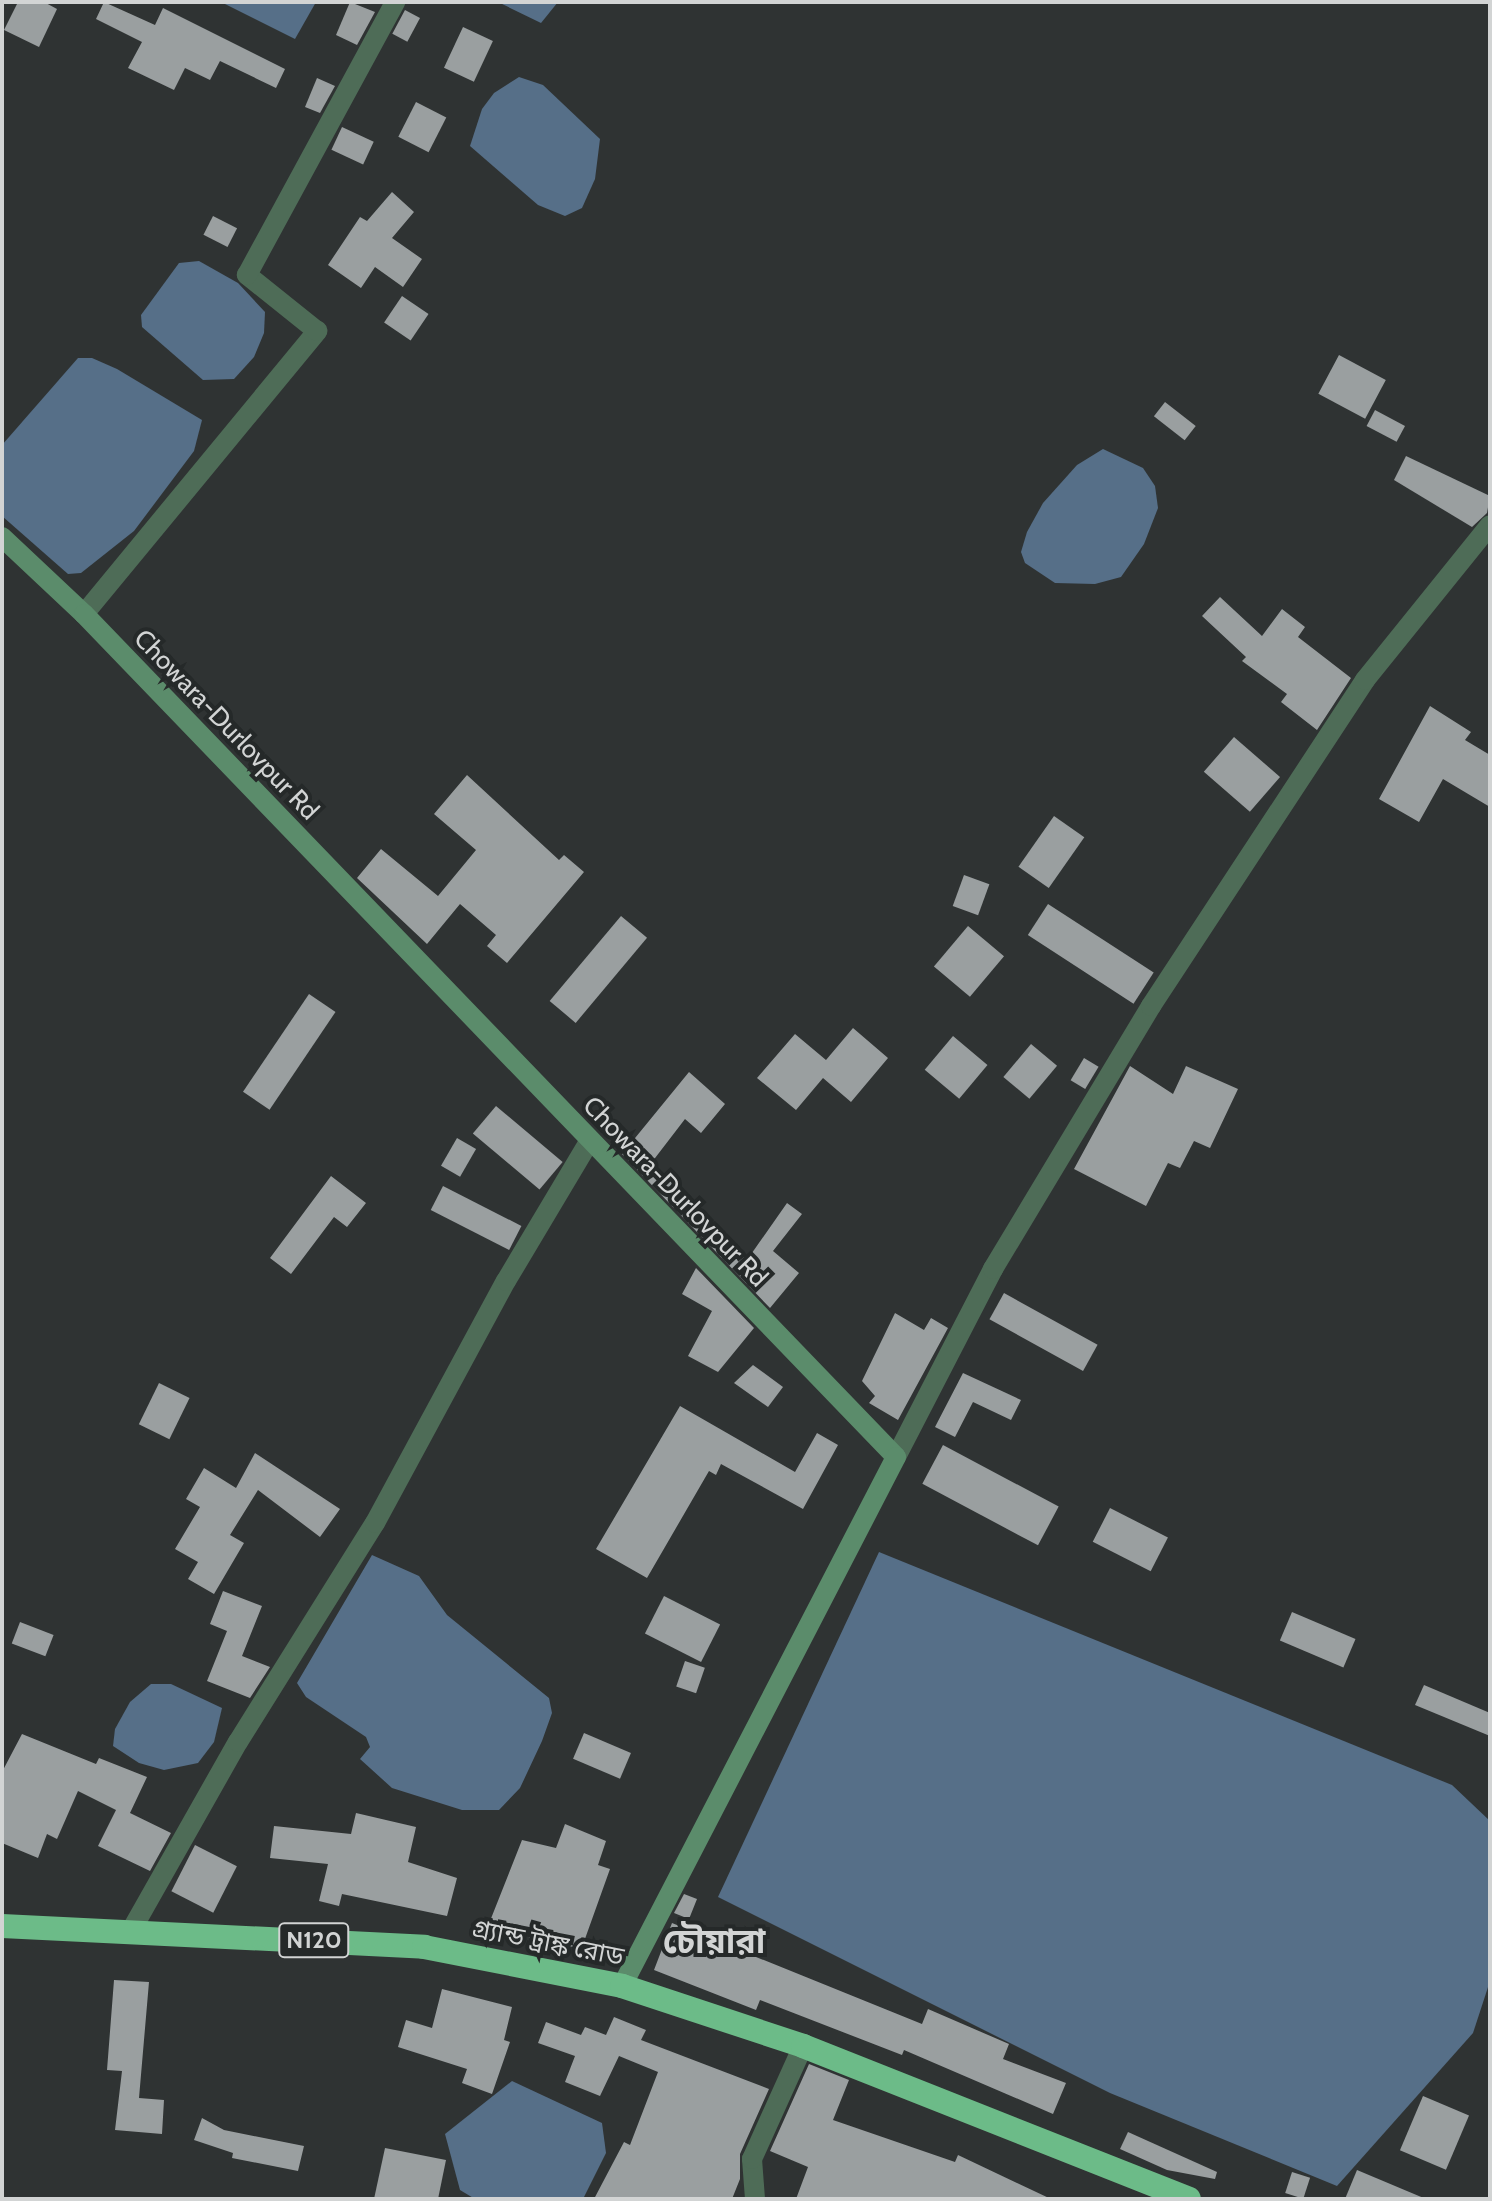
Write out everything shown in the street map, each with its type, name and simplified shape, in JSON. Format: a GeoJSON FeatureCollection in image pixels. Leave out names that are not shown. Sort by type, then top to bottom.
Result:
{"type":"FeatureCollection","features":[{"type":"Feature","properties":{"kind":"highway","name":"গ্র্যান্ড ট্রাঙ্ক রোড"},"geometry":{"type":"LineString","coordinates":[[2,1926],[132,1929],[424,1947],[622,1986],[803,2046],[1189,2199]]}},
{"type":"Feature","properties":{"kind":"street"},"geometry":{"type":"LineString","coordinates":[[84,614],[317,331],[247,275],[395,2]]}},
{"type":"Feature","properties":{"kind":"street"},"geometry":{"type":"LineString","coordinates":[[622,1986],[993,1269],[1151,1006],[1365,680],[1490,525]]}},
{"type":"Feature","properties":{"kind":"street","name":"Chowara-Durlovpur Rd"},"geometry":{"type":"LineString","coordinates":[[2,537],[84,614],[589,1142],[896,1457]]}},
{"type":"Feature","properties":{"kind":"street"},"geometry":{"type":"LineString","coordinates":[[132,1929],[238,1742],[375,1523],[506,1281],[589,1142]]}},
{"type":"Feature","properties":{"kind":"street"},"geometry":{"type":"LineString","coordinates":[[755,2199],[752,2159],[803,2046]]}},
{"type":"Feature","properties":{"kind":"water"},"geometry":{"type":"Polygon","coordinates":[[[221,2],[316,2],[295,39],[221,2]]]}},
{"type":"Feature","properties":{"kind":"water"},"geometry":{"type":"Polygon","coordinates":[[[498,2],[558,2],[541,23],[498,2]]]}},
{"type":"Feature","properties":{"kind":"water"},"geometry":{"type":"Polygon","coordinates":[[[519,77],[543,85],[600,139],[595,179],[582,208],[565,216],[538,205],[470,146],[482,109],[494,93],[519,77]]]}},
{"type":"Feature","properties":{"kind":"water"},"geometry":{"type":"Polygon","coordinates":[[[199,261],[238,283],[265,312],[264,333],[254,357],[234,379],[203,380],[142,327],[141,315],[179,263],[199,261]]]}},
{"type":"Feature","properties":{"kind":"water"},"geometry":{"type":"Polygon","coordinates":[[[78,358],[92,358],[117,369],[202,420],[194,451],[134,531],[81,573],[68,574],[2,516],[2,445],[78,358]]]}},
{"type":"Feature","properties":{"kind":"water"},"geometry":{"type":"Polygon","coordinates":[[[1103,449],[1143,468],[1155,486],[1158,508],[1144,544],[1121,577],[1095,584],[1055,583],[1025,563],[1021,552],[1027,532],[1043,503],[1077,465],[1103,449]]]}},
{"type":"Feature","properties":{"kind":"water"},"geometry":{"type":"Polygon","coordinates":[[[879,1552],[1452,1785],[1490,1821],[1490,1981],[1473,2033],[1337,2186],[1110,2093],[718,1897],[879,1552]]]}},
{"type":"Feature","properties":{"kind":"water"},"geometry":{"type":"Polygon","coordinates":[[[372,1555],[419,1576],[447,1615],[549,1698],[552,1713],[542,1741],[520,1788],[499,1810],[462,1810],[392,1788],[360,1759],[370,1747],[366,1737],[306,1697],[297,1683],[372,1555]]]}},
{"type":"Feature","properties":{"kind":"water"},"geometry":{"type":"Polygon","coordinates":[[[151,1684],[171,1684],[222,1708],[214,1742],[198,1763],[164,1770],[139,1763],[113,1746],[115,1729],[130,1702],[151,1684]]]}},
{"type":"Feature","properties":{"kind":"water"},"geometry":{"type":"Polygon","coordinates":[[[512,2081],[602,2123],[606,2153],[583,2199],[475,2199],[460,2190],[445,2134],[512,2081]]]}},
{"type":"Feature","properties":{"kind":"building"},"geometry":{"type":"Polygon","coordinates":[[[18,2],[44,2],[57,9],[39,47],[4,30],[18,2]]]}},
{"type":"Feature","properties":{"kind":"building"},"geometry":{"type":"Polygon","coordinates":[[[104,2],[155,25],[163,8],[285,69],[276,88],[220,61],[210,80],[185,68],[174,90],[128,68],[142,42],[96,19],[104,2]]]}},
{"type":"Feature","properties":{"kind":"building"},"geometry":{"type":"Polygon","coordinates":[[[350,2],[375,12],[357,45],[336,35],[350,2]]]}},
{"type":"Feature","properties":{"kind":"building"},"geometry":{"type":"Polygon","coordinates":[[[405,10],[420,18],[407,42],[392,34],[405,10]]]}},
{"type":"Feature","properties":{"kind":"building"},"geometry":{"type":"Polygon","coordinates":[[[463,27],[493,41],[474,82],[444,68],[463,27]]]}},
{"type":"Feature","properties":{"kind":"building"},"geometry":{"type":"Polygon","coordinates":[[[317,78],[335,86],[320,113],[305,107],[317,78]]]}},
{"type":"Feature","properties":{"kind":"building"},"geometry":{"type":"Polygon","coordinates":[[[416,102],[446,117],[429,152],[398,137],[416,102]]]}},
{"type":"Feature","properties":{"kind":"building"},"geometry":{"type":"Polygon","coordinates":[[[342,127],[374,142],[363,164],[331,150],[342,127]]]}},
{"type":"Feature","properties":{"kind":"building"},"geometry":{"type":"Polygon","coordinates":[[[392,192],[414,212],[392,238],[422,259],[403,287],[375,267],[361,288],[328,265],[360,217],[367,221],[392,192]]]}},
{"type":"Feature","properties":{"kind":"building"},"geometry":{"type":"Polygon","coordinates":[[[213,216],[237,228],[228,247],[203,235],[213,216]]]}},
{"type":"Feature","properties":{"kind":"building"},"geometry":{"type":"Polygon","coordinates":[[[402,296],[429,314],[411,340],[384,323],[402,296]]]}},
{"type":"Feature","properties":{"kind":"building"},"geometry":{"type":"Polygon","coordinates":[[[1339,355],[1386,380],[1365,419],[1318,394],[1339,355]]]}},
{"type":"Feature","properties":{"kind":"building"},"geometry":{"type":"Polygon","coordinates":[[[1165,402],[1196,426],[1185,440],[1154,416],[1165,402]]]}},
{"type":"Feature","properties":{"kind":"building"},"geometry":{"type":"Polygon","coordinates":[[[1375,410],[1405,426],[1397,442],[1367,426],[1375,410]]]}},
{"type":"Feature","properties":{"kind":"building"},"geometry":{"type":"Polygon","coordinates":[[[1406,456],[1490,496],[1487,513],[1472,527],[1394,480],[1406,456]]]}},
{"type":"Feature","properties":{"kind":"building"},"geometry":{"type":"Polygon","coordinates":[[[1220,597],[1262,636],[1282,609],[1305,627],[1298,637],[1351,678],[1317,730],[1281,702],[1287,694],[1242,661],[1246,657],[1202,616],[1220,597]]]}},
{"type":"Feature","properties":{"kind":"building"},"geometry":{"type":"Polygon","coordinates":[[[1430,706],[1471,732],[1465,740],[1490,755],[1490,807],[1443,779],[1419,822],[1379,799],[1430,706]]]}},
{"type":"Feature","properties":{"kind":"building"},"geometry":{"type":"Polygon","coordinates":[[[1234,737],[1280,777],[1250,812],[1204,772],[1234,737]]]}},
{"type":"Feature","properties":{"kind":"building"},"geometry":{"type":"Polygon","coordinates":[[[467,775],[559,860],[564,855],[584,872],[507,963],[487,946],[496,935],[460,904],[427,944],[357,878],[381,849],[438,896],[476,850],[434,814],[467,775]]]}},
{"type":"Feature","properties":{"kind":"building"},"geometry":{"type":"Polygon","coordinates":[[[1054,816],[1084,837],[1049,888],[1018,867],[1054,816]]]}},
{"type":"Feature","properties":{"kind":"building"},"geometry":{"type":"Polygon","coordinates":[[[964,875],[989,884],[978,915],[953,906],[964,875]]]}},
{"type":"Feature","properties":{"kind":"building"},"geometry":{"type":"Polygon","coordinates":[[[1048,904],[1154,973],[1134,1004],[1028,935],[1048,904]]]}},
{"type":"Feature","properties":{"kind":"building"},"geometry":{"type":"Polygon","coordinates":[[[621,916],[647,938],[576,1023],[550,1001],[621,916]]]}},
{"type":"Feature","properties":{"kind":"building"},"geometry":{"type":"Polygon","coordinates":[[[968,926],[1004,956],[970,997],[934,967],[968,926]]]}},
{"type":"Feature","properties":{"kind":"building"},"geometry":{"type":"Polygon","coordinates":[[[309,994],[336,1012],[270,1110],[243,1092],[309,994]]]}},
{"type":"Feature","properties":{"kind":"building"},"geometry":{"type":"Polygon","coordinates":[[[853,1028],[888,1058],[851,1102],[823,1078],[796,1110],[757,1078],[795,1034],[826,1060],[853,1028]]]}},
{"type":"Feature","properties":{"kind":"building"},"geometry":{"type":"Polygon","coordinates":[[[953,1036],[987,1065],[959,1099],[925,1070],[953,1036]]]}},
{"type":"Feature","properties":{"kind":"building"},"geometry":{"type":"Polygon","coordinates":[[[1031,1044],[1057,1066],[1029,1099],[1003,1077],[1031,1044]]]}},
{"type":"Feature","properties":{"kind":"building"},"geometry":{"type":"Polygon","coordinates":[[[1084,1058],[1099,1067],[1085,1089],[1071,1080],[1084,1058]]]}},
{"type":"Feature","properties":{"kind":"building"},"geometry":{"type":"Polygon","coordinates":[[[1130,1066],[1173,1094],[1186,1066],[1238,1089],[1210,1148],[1194,1141],[1180,1168],[1168,1163],[1146,1206],[1074,1169],[1130,1066]]]}},
{"type":"Feature","properties":{"kind":"building"},"geometry":{"type":"Polygon","coordinates":[[[689,1072],[725,1104],[701,1133],[685,1119],[652,1162],[747,1260],[787,1203],[802,1214],[773,1251],[799,1273],[770,1308],[622,1154],[689,1072]]]}},
{"type":"Feature","properties":{"kind":"building"},"geometry":{"type":"Polygon","coordinates":[[[496,1106],[563,1162],[540,1190],[473,1134],[496,1106]]]}},
{"type":"Feature","properties":{"kind":"building"},"geometry":{"type":"Polygon","coordinates":[[[457,1138],[476,1149],[460,1177],[441,1166],[457,1138]]]}},
{"type":"Feature","properties":{"kind":"building"},"geometry":{"type":"Polygon","coordinates":[[[331,1176],[366,1203],[347,1227],[334,1217],[291,1274],[270,1258],[331,1176]]]}},
{"type":"Feature","properties":{"kind":"building"},"geometry":{"type":"Polygon","coordinates":[[[443,1186],[521,1226],[509,1250],[431,1210],[443,1186]]]}},
{"type":"Feature","properties":{"kind":"building"},"geometry":{"type":"Polygon","coordinates":[[[696,1268],[754,1328],[718,1372],[688,1356],[712,1311],[682,1294],[696,1268]]]}},
{"type":"Feature","properties":{"kind":"building"},"geometry":{"type":"Polygon","coordinates":[[[1004,1293],[1098,1345],[1083,1371],[989,1319],[1004,1293]]]}},
{"type":"Feature","properties":{"kind":"building"},"geometry":{"type":"Polygon","coordinates":[[[895,1313],[924,1330],[931,1318],[948,1328],[898,1420],[869,1403],[875,1396],[862,1381],[895,1313]]]}},
{"type":"Feature","properties":{"kind":"building"},"geometry":{"type":"Polygon","coordinates":[[[753,1365],[783,1387],[768,1407],[734,1383],[753,1365]]]}},
{"type":"Feature","properties":{"kind":"building"},"geometry":{"type":"Polygon","coordinates":[[[963,1373],[1021,1400],[1011,1420],[973,1402],[955,1437],[935,1427],[963,1373]]]}},
{"type":"Feature","properties":{"kind":"building"},"geometry":{"type":"Polygon","coordinates":[[[159,1383],[190,1398],[169,1439],[139,1424],[159,1383]]]}},
{"type":"Feature","properties":{"kind":"building"},"geometry":{"type":"Polygon","coordinates":[[[680,1406],[795,1472],[817,1433],[838,1445],[803,1509],[721,1464],[716,1475],[709,1471],[647,1578],[596,1549],[680,1406]]]}},
{"type":"Feature","properties":{"kind":"building"},"geometry":{"type":"Polygon","coordinates":[[[943,1445],[1059,1507],[1038,1545],[922,1484],[943,1445]]]}},
{"type":"Feature","properties":{"kind":"building"},"geometry":{"type":"Polygon","coordinates":[[[255,1453],[340,1509],[320,1537],[258,1490],[230,1535],[244,1543],[214,1594],[188,1579],[198,1562],[175,1549],[200,1507],[186,1499],[204,1468],[236,1488],[255,1453]]]}},
{"type":"Feature","properties":{"kind":"building"},"geometry":{"type":"Polygon","coordinates":[[[1110,1508],[1168,1538],[1151,1571],[1093,1542],[1110,1508]]]}},
{"type":"Feature","properties":{"kind":"building"},"geometry":{"type":"Polygon","coordinates":[[[223,1591],[262,1606],[242,1656],[270,1667],[250,1698],[207,1681],[227,1631],[210,1624],[223,1591]]]}},
{"type":"Feature","properties":{"kind":"building"},"geometry":{"type":"Polygon","coordinates":[[[664,1596],[720,1625],[701,1662],[645,1633],[664,1596]]]}},
{"type":"Feature","properties":{"kind":"building"},"geometry":{"type":"Polygon","coordinates":[[[1292,1612],[1356,1639],[1343,1667],[1280,1641],[1292,1612]]]}},
{"type":"Feature","properties":{"kind":"building"},"geometry":{"type":"Polygon","coordinates":[[[20,1622],[54,1635],[45,1656],[12,1643],[20,1622]]]}},
{"type":"Feature","properties":{"kind":"building"},"geometry":{"type":"Polygon","coordinates":[[[685,1661],[705,1668],[696,1693],[676,1687],[685,1661]]]}},
{"type":"Feature","properties":{"kind":"building"},"geometry":{"type":"Polygon","coordinates":[[[1424,1685],[1490,1713],[1490,1736],[1415,1705],[1424,1685]]]}},
{"type":"Feature","properties":{"kind":"building"},"geometry":{"type":"Polygon","coordinates":[[[584,1733],[631,1753],[620,1779],[573,1759],[584,1733]]]}},
{"type":"Feature","properties":{"kind":"building"},"geometry":{"type":"Polygon","coordinates":[[[22,1734],[96,1764],[99,1758],[147,1777],[130,1813],[171,1833],[150,1871],[98,1846],[116,1810],[78,1791],[57,1839],[47,1834],[38,1858],[2,1843],[2,1772],[22,1734]]]}},
{"type":"Feature","properties":{"kind":"building"},"geometry":{"type":"Polygon","coordinates":[[[356,1813],[416,1827],[408,1862],[457,1878],[447,1916],[342,1894],[339,1906],[319,1901],[328,1864],[270,1858],[274,1826],[351,1834],[356,1813]]]}},
{"type":"Feature","properties":{"kind":"building"},"geometry":{"type":"Polygon","coordinates":[[[565,1824],[606,1841],[598,1865],[610,1869],[581,1950],[545,1937],[543,1943],[490,1921],[522,1840],[556,1848],[565,1824]]]}},
{"type":"Feature","properties":{"kind":"building"},"geometry":{"type":"Polygon","coordinates":[[[195,1845],[237,1866],[213,1913],[171,1891],[195,1845]]]}},
{"type":"Feature","properties":{"kind":"building"},"geometry":{"type":"Polygon","coordinates":[[[684,1894],[697,1899],[689,1919],[674,1913],[684,1894]]]}},
{"type":"Feature","properties":{"kind":"building"},"geometry":{"type":"Polygon","coordinates":[[[672,1923],[922,2024],[928,2009],[1009,2044],[1003,2059],[1066,2083],[1053,2114],[904,2050],[902,2055],[760,2000],[756,2010],[654,1970],[672,1923]]]}},
{"type":"Feature","properties":{"kind":"building"},"geometry":{"type":"Polygon","coordinates":[[[114,1980],[149,1982],[139,2098],[164,2100],[162,2134],[115,2130],[122,2071],[107,2070],[114,1980]]]}},
{"type":"Feature","properties":{"kind":"building"},"geometry":{"type":"Polygon","coordinates":[[[442,1989],[512,2007],[504,2040],[510,2042],[492,2094],[462,2083],[467,2069],[398,2047],[406,2020],[432,2028],[442,1989]]]}},
{"type":"Feature","properties":{"kind":"building"},"geometry":{"type":"Polygon","coordinates":[[[614,2017],[646,2030],[641,2040],[769,2089],[740,2154],[740,2179],[732,2199],[594,2199],[624,2142],[630,2145],[658,2072],[619,2056],[600,2096],[565,2082],[575,2056],[538,2043],[546,2022],[581,2035],[585,2027],[606,2035],[614,2017]]]}},
{"type":"Feature","properties":{"kind":"building"},"geometry":{"type":"Polygon","coordinates":[[[809,2064],[849,2080],[833,2120],[955,2162],[958,2155],[1051,2199],[796,2199],[808,2167],[770,2151],[809,2064]]]}},
{"type":"Feature","properties":{"kind":"building"},"geometry":{"type":"Polygon","coordinates":[[[1423,2096],[1469,2116],[1446,2170],[1400,2150],[1423,2096]]]}},
{"type":"Feature","properties":{"kind":"building"},"geometry":{"type":"Polygon","coordinates":[[[202,2118],[224,2130],[304,2146],[298,2171],[232,2158],[233,2153],[194,2140],[202,2118]]]}},
{"type":"Feature","properties":{"kind":"building"},"geometry":{"type":"Polygon","coordinates":[[[1128,2132],[1217,2172],[1215,2179],[1167,2170],[1120,2149],[1128,2132]]]}},
{"type":"Feature","properties":{"kind":"building"},"geometry":{"type":"Polygon","coordinates":[[[385,2148],[446,2160],[438,2199],[374,2199],[385,2148]]]}},
{"type":"Feature","properties":{"kind":"building"},"geometry":{"type":"Polygon","coordinates":[[[1357,2170],[1426,2199],[1345,2199],[1357,2170]]]}},
{"type":"Feature","properties":{"kind":"building"},"geometry":{"type":"Polygon","coordinates":[[[1292,2172],[1310,2178],[1303,2199],[1285,2193],[1292,2172]]]}},
{"type":"Feature","properties":{"kind":"district","name":"চৌয়ারা"},"geometry":{"type":"Point","coordinates":[714,1942]}}]}
